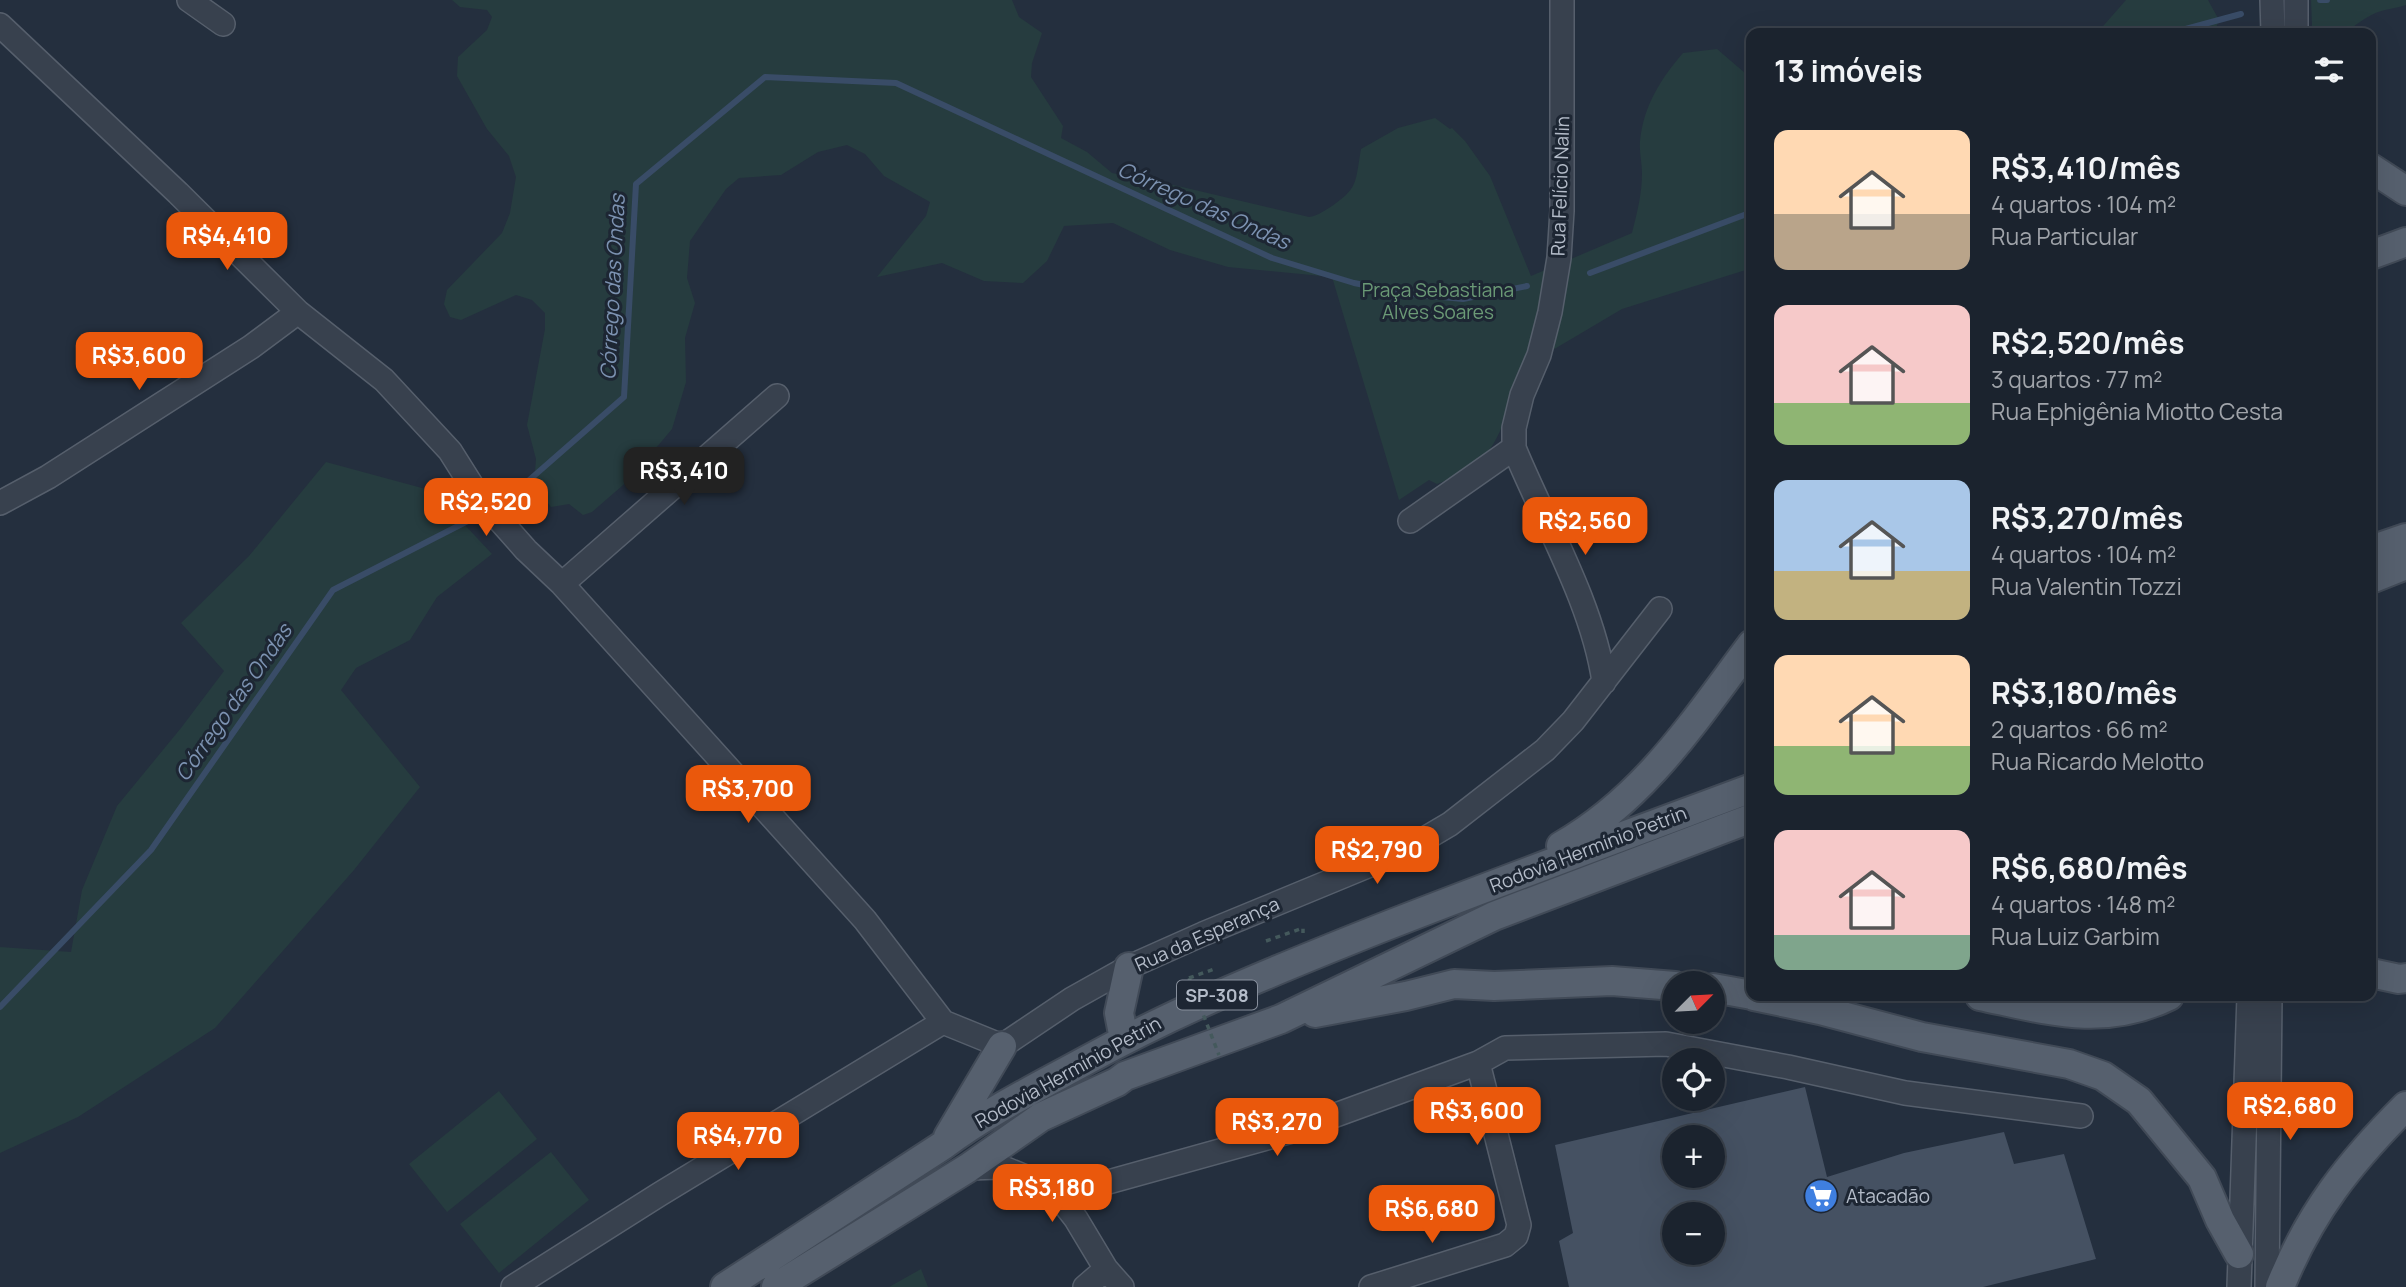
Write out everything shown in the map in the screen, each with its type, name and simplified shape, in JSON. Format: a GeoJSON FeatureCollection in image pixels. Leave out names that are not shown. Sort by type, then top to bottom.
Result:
{"type":"FeatureCollection","features":[{"type":"Feature","properties":{"kind":"main road"},"geometry":{"type":"LineString","coordinates":[[2376,170],[2406,191]]}},
{"type":"Feature","properties":{"kind":"main road"},"geometry":{"type":"LineString","coordinates":[[2376,254],[2406,242]]}},
{"type":"Feature","properties":{"kind":"main road"},"geometry":{"type":"LineString","coordinates":[[2376,548],[2406,538]]}},
{"type":"Feature","properties":{"kind":"main road"},"geometry":{"type":"LineString","coordinates":[[2376,577],[2406,565]]}},
{"type":"Feature","properties":{"kind":"main road"},"geometry":{"type":"LineString","coordinates":[[2376,589],[2406,585]]}},
{"type":"Feature","properties":{"kind":"main road"},"geometry":{"type":"LineString","coordinates":[[1429,909],[1549,853],[1590,829],[1639,788],[1665,759],[1746,652]]}},
{"type":"Feature","properties":{"kind":"main road","name":"Rodovia Hermínio Petrin"},"geometry":{"type":"LineString","coordinates":[[724,1287],[942,1146],[970,1125],[1175,1013],[1429,909],[1746,790]]}},
{"type":"Feature","properties":{"kind":"main road","name":"Rodovia Hermínio Petrin"},"geometry":{"type":"LineString","coordinates":[[776,1287],[968,1168],[1041,1117],[1125,1076],[1281,1019],[1494,916],[1746,820]]}},
{"type":"Feature","properties":{"kind":"main road"},"geometry":{"type":"LineString","coordinates":[[1124,1039],[1119,1013],[1129,967]]}},
{"type":"Feature","properties":{"kind":"main road"},"geometry":{"type":"LineString","coordinates":[[2376,974],[2406,978]]}},
{"type":"Feature","properties":{"kind":"main road"},"geometry":{"type":"LineString","coordinates":[[1281,1019],[1406,996],[1454,984],[1494,986],[1612,981],[1662,985]]}},
{"type":"Feature","properties":{"kind":"main road"},"geometry":{"type":"LineString","coordinates":[[1726,990],[1746,994]]}},
{"type":"Feature","properties":{"kind":"main road"},"geometry":{"type":"LineString","coordinates":[[1780,1001],[1922,1037],[2069,1064],[2103,1076],[2139,1101],[2202,1178],[2220,1220],[2238,1276]]}},
{"type":"Feature","properties":{"kind":"main road"},"geometry":{"type":"LineString","coordinates":[[2006,1001],[2079,1015],[2118,1014],[2158,1001]]}},
{"type":"Feature","properties":{"kind":"main road"},"geometry":{"type":"LineString","coordinates":[[942,1146],[1002,1046]]}},
{"type":"Feature","properties":{"kind":"main road"},"geometry":{"type":"LineString","coordinates":[[2280,1287],[2302,1238],[2331,1191],[2364,1148],[2406,1106]]}},
{"type":"Feature","properties":{"kind":"street"},"geometry":{"type":"LineString","coordinates":[[189,0],[223,24]]}},
{"type":"Feature","properties":{"kind":"street","name":"Rua Felício Nalin"},"geometry":{"type":"LineString","coordinates":[[1514,448],[1514,428],[1522,395],[1539,355],[1559,258],[1562,211],[1562,0]]}},
{"type":"Feature","properties":{"kind":"street"},"geometry":{"type":"LineString","coordinates":[[2272,0],[2273,28]]}},
{"type":"Feature","properties":{"kind":"street"},"geometry":{"type":"LineString","coordinates":[[2296,0],[2296,28]]}},
{"type":"Feature","properties":{"kind":"street"},"geometry":{"type":"LineString","coordinates":[[0,25],[178,193],[298,312],[384,380],[450,451],[479,497],[526,550],[562,584],[864,920],[943,1022],[1002,1046]]}},
{"type":"Feature","properties":{"kind":"street"},"geometry":{"type":"LineString","coordinates":[[0,503],[48,477],[251,346],[298,312]]}},
{"type":"Feature","properties":{"kind":"street"},"geometry":{"type":"LineString","coordinates":[[562,584],[777,397]]}},
{"type":"Feature","properties":{"kind":"street"},"geometry":{"type":"LineString","coordinates":[[1409,521],[1514,448],[1590,625],[1598,647],[1604,682]]}},
{"type":"Feature","properties":{"kind":"street","name":"Rua da Esperança"},"geometry":{"type":"LineString","coordinates":[[1002,1046],[1072,999],[1129,967],[1406,850],[1450,824],[1545,750],[1573,721],[1660,609]]}},
{"type":"Feature","properties":{"kind":"street"},"geometry":{"type":"LineString","coordinates":[[2238,1276],[2249,1001]]}},
{"type":"Feature","properties":{"kind":"street"},"geometry":{"type":"LineString","coordinates":[[2267,1287],[2270,1001]]}},
{"type":"Feature","properties":{"kind":"street"},"geometry":{"type":"LineString","coordinates":[[513,1287],[943,1022]]}},
{"type":"Feature","properties":{"kind":"street"},"geometry":{"type":"LineString","coordinates":[[1058,1196],[1292,1131],[1478,1063],[1505,1048],[1666,1044],[1905,1093],[2081,1116]]}},
{"type":"Feature","properties":{"kind":"street"},"geometry":{"type":"LineString","coordinates":[[1371,1287],[1505,1245],[1513,1240],[1519,1225],[1478,1063]]}},
{"type":"Feature","properties":{"kind":"street"},"geometry":{"type":"LineString","coordinates":[[968,1168],[1001,1167],[1028,1178],[1058,1196],[1076,1219],[1106,1269],[1122,1287]]}},
{"type":"Feature","properties":{"kind":"street"},"geometry":{"type":"LineString","coordinates":[[1085,1287],[1106,1269]]}},
{"type":"Feature","properties":{"kind":"path"},"geometry":{"type":"LineString","coordinates":[[1189,978],[1219,1055]]}},
{"type":"Feature","properties":{"kind":"green space","name":"Praça Sebastiana Alves Soares"},"geometry":{"type":"Polygon","coordinates":[[[452,0],[1012,0],[1019,17],[1042,33],[1032,63],[1031,77],[1063,126],[1061,138],[1087,152],[1112,173],[1309,217],[1329,208],[1351,190],[1361,149],[1398,128],[1435,118],[1452,128],[1465,141],[1490,176],[1531,276],[1632,233],[1641,188],[1640,141],[1649,104],[1660,83],[1683,53],[1717,49],[1746,74],[1746,270],[1622,309],[1519,370],[1503,425],[1480,462],[1468,471],[1437,484],[1429,480],[1399,500],[1332,277],[1228,267],[1170,250],[1113,223],[1064,226],[1047,261],[1023,283],[984,281],[942,263],[877,277],[926,216],[930,202],[884,176],[865,154],[847,145],[818,152],[781,175],[739,178],[726,189],[690,241],[687,278],[695,303],[685,338],[686,382],[672,429],[630,479],[592,512],[583,515],[569,504],[551,507],[534,485],[536,459],[527,425],[545,329],[545,313],[532,300],[516,295],[461,320],[450,317],[444,304],[447,290],[502,233],[510,213],[516,177],[509,156],[487,129],[457,76],[458,57],[487,30],[492,17],[487,10],[460,7],[452,0]]]}},
{"type":"Feature","properties":{"kind":"green space"},"geometry":{"type":"Polygon","coordinates":[[[2126,0],[2208,0],[2219,20],[2216,28],[2101,28],[2126,0]]]}},
{"type":"Feature","properties":{"kind":"green space"},"geometry":{"type":"Polygon","coordinates":[[[2311,0],[2406,0],[2406,5],[2378,12],[2350,28],[2312,26],[2311,0]]]}},
{"type":"Feature","properties":{"kind":"green space"},"geometry":{"type":"Polygon","coordinates":[[[326,462],[433,491],[492,554],[437,597],[410,640],[356,668],[341,690],[420,787],[354,870],[215,1028],[78,1117],[0,1153],[0,947],[71,952],[82,890],[117,806],[224,671],[181,623],[249,556],[326,462]]]}},
{"type":"Feature","properties":{"kind":"green space"},"geometry":{"type":"Polygon","coordinates":[[[499,1091],[537,1139],[447,1212],[409,1164],[499,1091]]]}},
{"type":"Feature","properties":{"kind":"green space"},"geometry":{"type":"Polygon","coordinates":[[[551,1152],[589,1200],[499,1273],[460,1224],[551,1152]]]}},
{"type":"Feature","properties":{"kind":"green space"},"geometry":{"type":"Polygon","coordinates":[[[921,1269],[928,1287],[889,1287],[921,1269]]]}},
{"type":"Feature","properties":{"kind":"building","name":"Atacadão"},"geometry":{"type":"Polygon","coordinates":[[[1805,1087],[1827,1177],[1904,1153],[2004,1132],[2014,1164],[2064,1154],[2096,1259],[1983,1287],[1569,1287],[1559,1241],[1573,1233],[1555,1145],[1702,1111],[1725,1111],[1725,1106],[1805,1087]]]}},
{"type":"Feature","properties":{"kind":"waterway","name":"Córrego das Ondas"},"geometry":{"type":"LineString","coordinates":[[2320,0],[2327,0]]}},
{"type":"Feature","properties":{"kind":"waterway","name":"Córrego das Ondas"},"geometry":{"type":"LineString","coordinates":[[2189,28],[2241,14]]}},
{"type":"Feature","properties":{"kind":"waterway","name":"Córrego das Ondas"},"geometry":{"type":"LineString","coordinates":[[0,1007],[151,850],[333,590],[503,503],[624,397],[636,184],[765,77],[896,83],[1272,258],[1354,283],[1411,294],[1463,299],[1527,286]]}},
{"type":"Feature","properties":{"kind":"waterway","name":"Córrego das Ondas"},"geometry":{"type":"LineString","coordinates":[[1590,273],[1746,214]]}},
{"type":"Feature","properties":{"kind":"place","name":"Atacadão"},"geometry":{"type":"Point","coordinates":[1821,1196]}}]}
